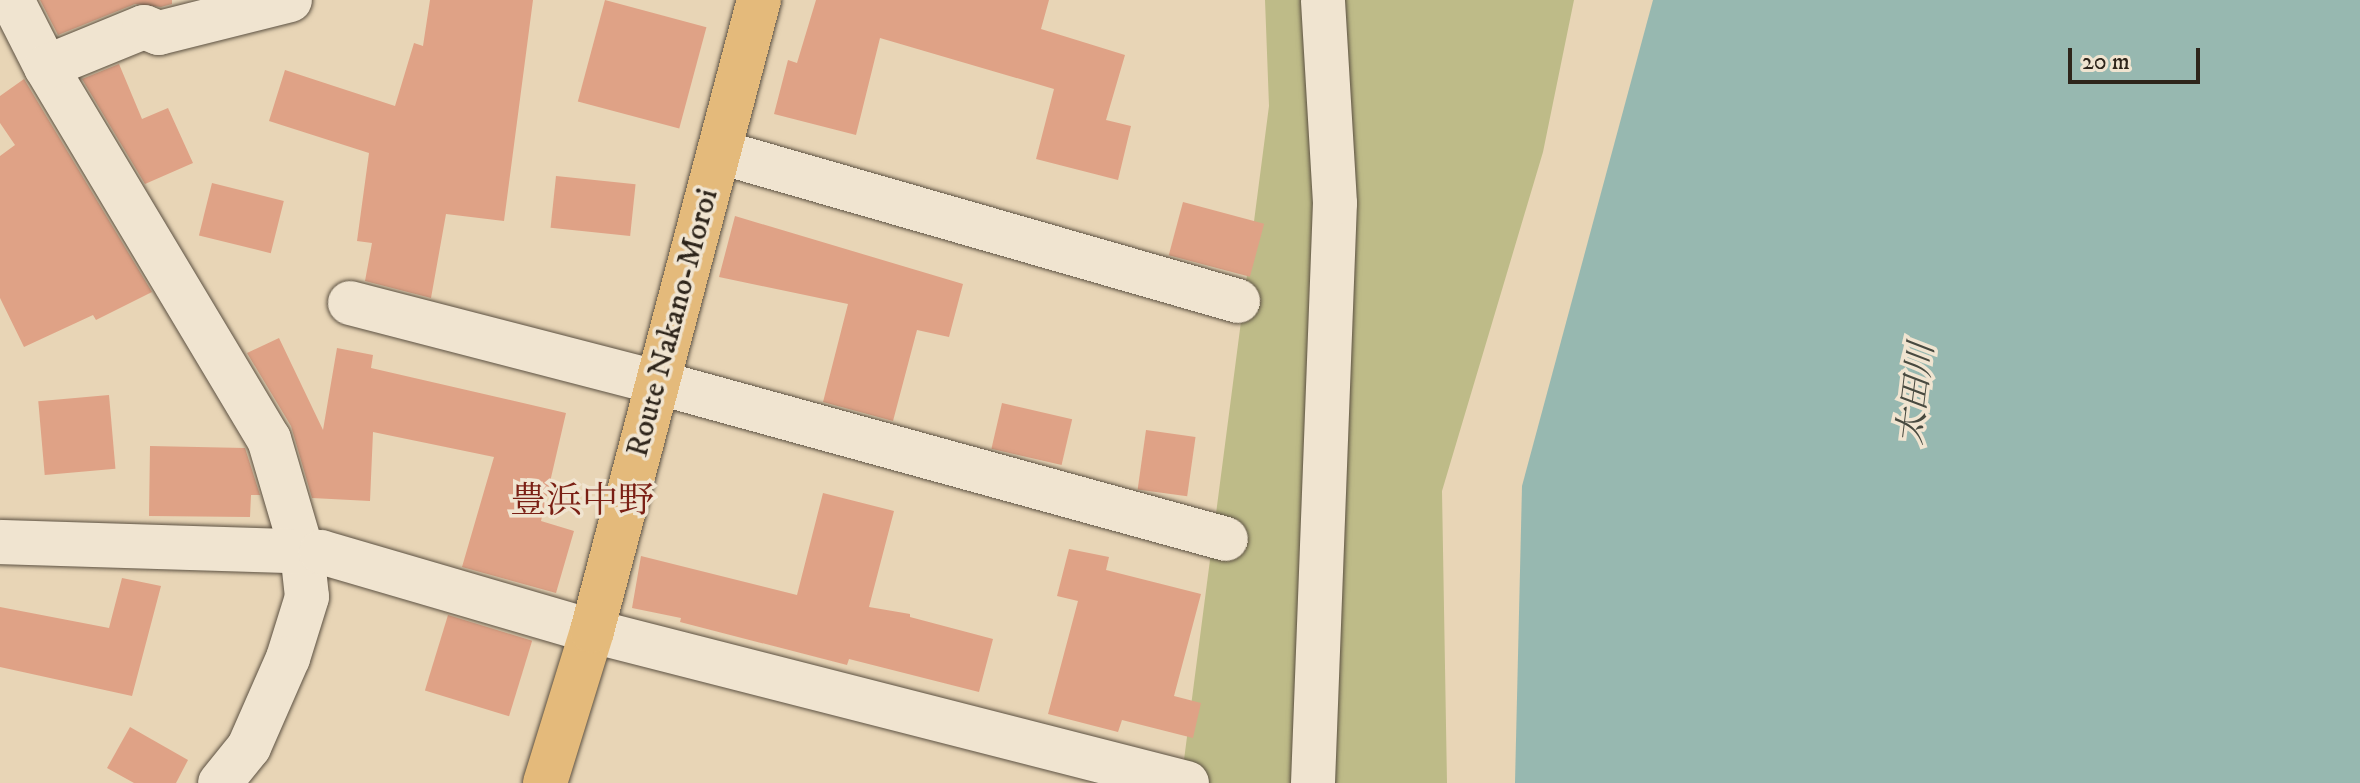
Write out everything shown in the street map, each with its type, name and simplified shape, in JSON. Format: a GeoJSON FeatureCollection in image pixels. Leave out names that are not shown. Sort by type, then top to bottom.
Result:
{"type":"FeatureCollection","features":[{"type":"Feature","properties":{"kind":"main road","name":"Route Nakano-Moroi"},"geometry":{"type":"LineString","coordinates":[[545,783],[592,631],[759,0]]}},
{"type":"Feature","properties":{"kind":"street"},"geometry":{"type":"LineString","coordinates":[[12,0],[46,67],[269,439],[302,551],[307,597],[288,658],[249,747],[220,783]]}},
{"type":"Feature","properties":{"kind":"street"},"geometry":{"type":"LineString","coordinates":[[46,67],[144,27],[159,33],[290,0]]}},
{"type":"Feature","properties":{"kind":"street"},"geometry":{"type":"LineString","coordinates":[[1313,783],[1335,203],[1323,0]]}},
{"type":"Feature","properties":{"kind":"street"},"geometry":{"type":"LineString","coordinates":[[720,152],[1238,301]]}},
{"type":"Feature","properties":{"kind":"street"},"geometry":{"type":"LineString","coordinates":[[350,303],[656,382],[1226,539]]}},
{"type":"Feature","properties":{"kind":"street"},"geometry":{"type":"LineString","coordinates":[[0,542],[321,552],[592,631],[1187,783]]}},
{"type":"Feature","properties":{"kind":"shaded area"},"geometry":{"type":"Polygon","coordinates":[[[1265,0],[1574,0],[1543,152],[1442,491],[1447,783],[1181,783],[1269,106],[1265,0]]]}},
{"type":"Feature","properties":{"kind":"water","name":"太田川"},"geometry":{"type":"Polygon","coordinates":[[[1653,0],[2360,0],[2360,783],[1515,783],[1522,486],[1653,0]]]}},
{"type":"Feature","properties":{"kind":"building"},"geometry":{"type":"Polygon","coordinates":[[[40,0],[172,0],[172,4],[161,7],[135,4],[58,35],[40,0]]]}},
{"type":"Feature","properties":{"kind":"building"},"geometry":{"type":"Polygon","coordinates":[[[430,0],[533,0],[504,221],[446,214],[431,298],[365,281],[372,243],[357,241],[369,153],[269,121],[285,70],[395,106],[414,43],[423,46],[430,0]]]}},
{"type":"Feature","properties":{"kind":"building"},"geometry":{"type":"Polygon","coordinates":[[[605,0],[706,27],[679,129],[578,101],[605,0]]]}},
{"type":"Feature","properties":{"kind":"building"},"geometry":{"type":"Polygon","coordinates":[[[816,0],[1049,0],[1041,29],[1125,55],[1106,120],[1131,126],[1118,180],[1036,159],[1054,89],[880,38],[856,135],[774,114],[788,60],[797,63],[816,0]]]}},
{"type":"Feature","properties":{"kind":"building"},"geometry":{"type":"Polygon","coordinates":[[[119,64],[142,119],[168,108],[193,163],[145,184],[82,79],[119,64]]]}},
{"type":"Feature","properties":{"kind":"building"},"geometry":{"type":"Polygon","coordinates":[[[24,79],[152,292],[96,320],[93,315],[24,347],[0,298],[0,156],[15,145],[0,123],[0,96],[24,79]]]}},
{"type":"Feature","properties":{"kind":"building"},"geometry":{"type":"Polygon","coordinates":[[[556,176],[636,184],[630,236],[551,228],[556,176]]]}},
{"type":"Feature","properties":{"kind":"building"},"geometry":{"type":"Polygon","coordinates":[[[212,183],[284,201],[271,253],[199,235],[212,183]]]}},
{"type":"Feature","properties":{"kind":"building"},"geometry":{"type":"Polygon","coordinates":[[[1183,202],[1264,224],[1250,277],[1169,255],[1183,202]]]}},
{"type":"Feature","properties":{"kind":"building"},"geometry":{"type":"Polygon","coordinates":[[[735,216],[963,284],[949,337],[917,330],[893,421],[823,402],[848,304],[719,277],[735,216]]]}},
{"type":"Feature","properties":{"kind":"building"},"geometry":{"type":"Polygon","coordinates":[[[279,338],[323,430],[337,348],[373,355],[371,368],[566,413],[541,521],[574,531],[556,593],[462,567],[494,457],[373,432],[370,501],[312,498],[291,426],[247,353],[279,338]]]}},
{"type":"Feature","properties":{"kind":"building"},"geometry":{"type":"Polygon","coordinates":[[[109,395],[115,469],[45,475],[38,401],[109,395]]]}},
{"type":"Feature","properties":{"kind":"building"},"geometry":{"type":"Polygon","coordinates":[[[1002,403],[1072,419],[1062,465],[991,449],[1002,403]]]}},
{"type":"Feature","properties":{"kind":"building"},"geometry":{"type":"Polygon","coordinates":[[[1146,430],[1196,437],[1187,496],[1138,489],[1146,430]]]}},
{"type":"Feature","properties":{"kind":"building"},"geometry":{"type":"Polygon","coordinates":[[[150,446],[245,448],[260,495],[251,495],[250,517],[149,516],[150,446]]]}},
{"type":"Feature","properties":{"kind":"building"},"geometry":{"type":"Polygon","coordinates":[[[823,493],[894,511],[869,607],[910,614],[910,617],[993,639],[979,692],[849,659],[847,665],[680,622],[681,618],[632,608],[641,556],[797,595],[823,493]]]}},
{"type":"Feature","properties":{"kind":"building"},"geometry":{"type":"Polygon","coordinates":[[[1069,549],[1109,557],[1106,570],[1201,594],[1174,696],[1201,703],[1193,738],[1122,720],[1118,732],[1048,714],[1078,601],[1057,596],[1069,549]]]}},
{"type":"Feature","properties":{"kind":"building"},"geometry":{"type":"Polygon","coordinates":[[[122,578],[161,586],[132,696],[0,667],[0,607],[109,628],[122,578]]]}},
{"type":"Feature","properties":{"kind":"building"},"geometry":{"type":"Polygon","coordinates":[[[448,615],[532,641],[509,716],[425,691],[448,615]]]}},
{"type":"Feature","properties":{"kind":"building"},"geometry":{"type":"Polygon","coordinates":[[[130,727],[188,760],[176,783],[134,783],[107,768],[130,727]]]}},
{"type":"Feature","properties":{"kind":"district","name":"豊浜中野"},"geometry":{"type":"Point","coordinates":[582,502]}}]}
